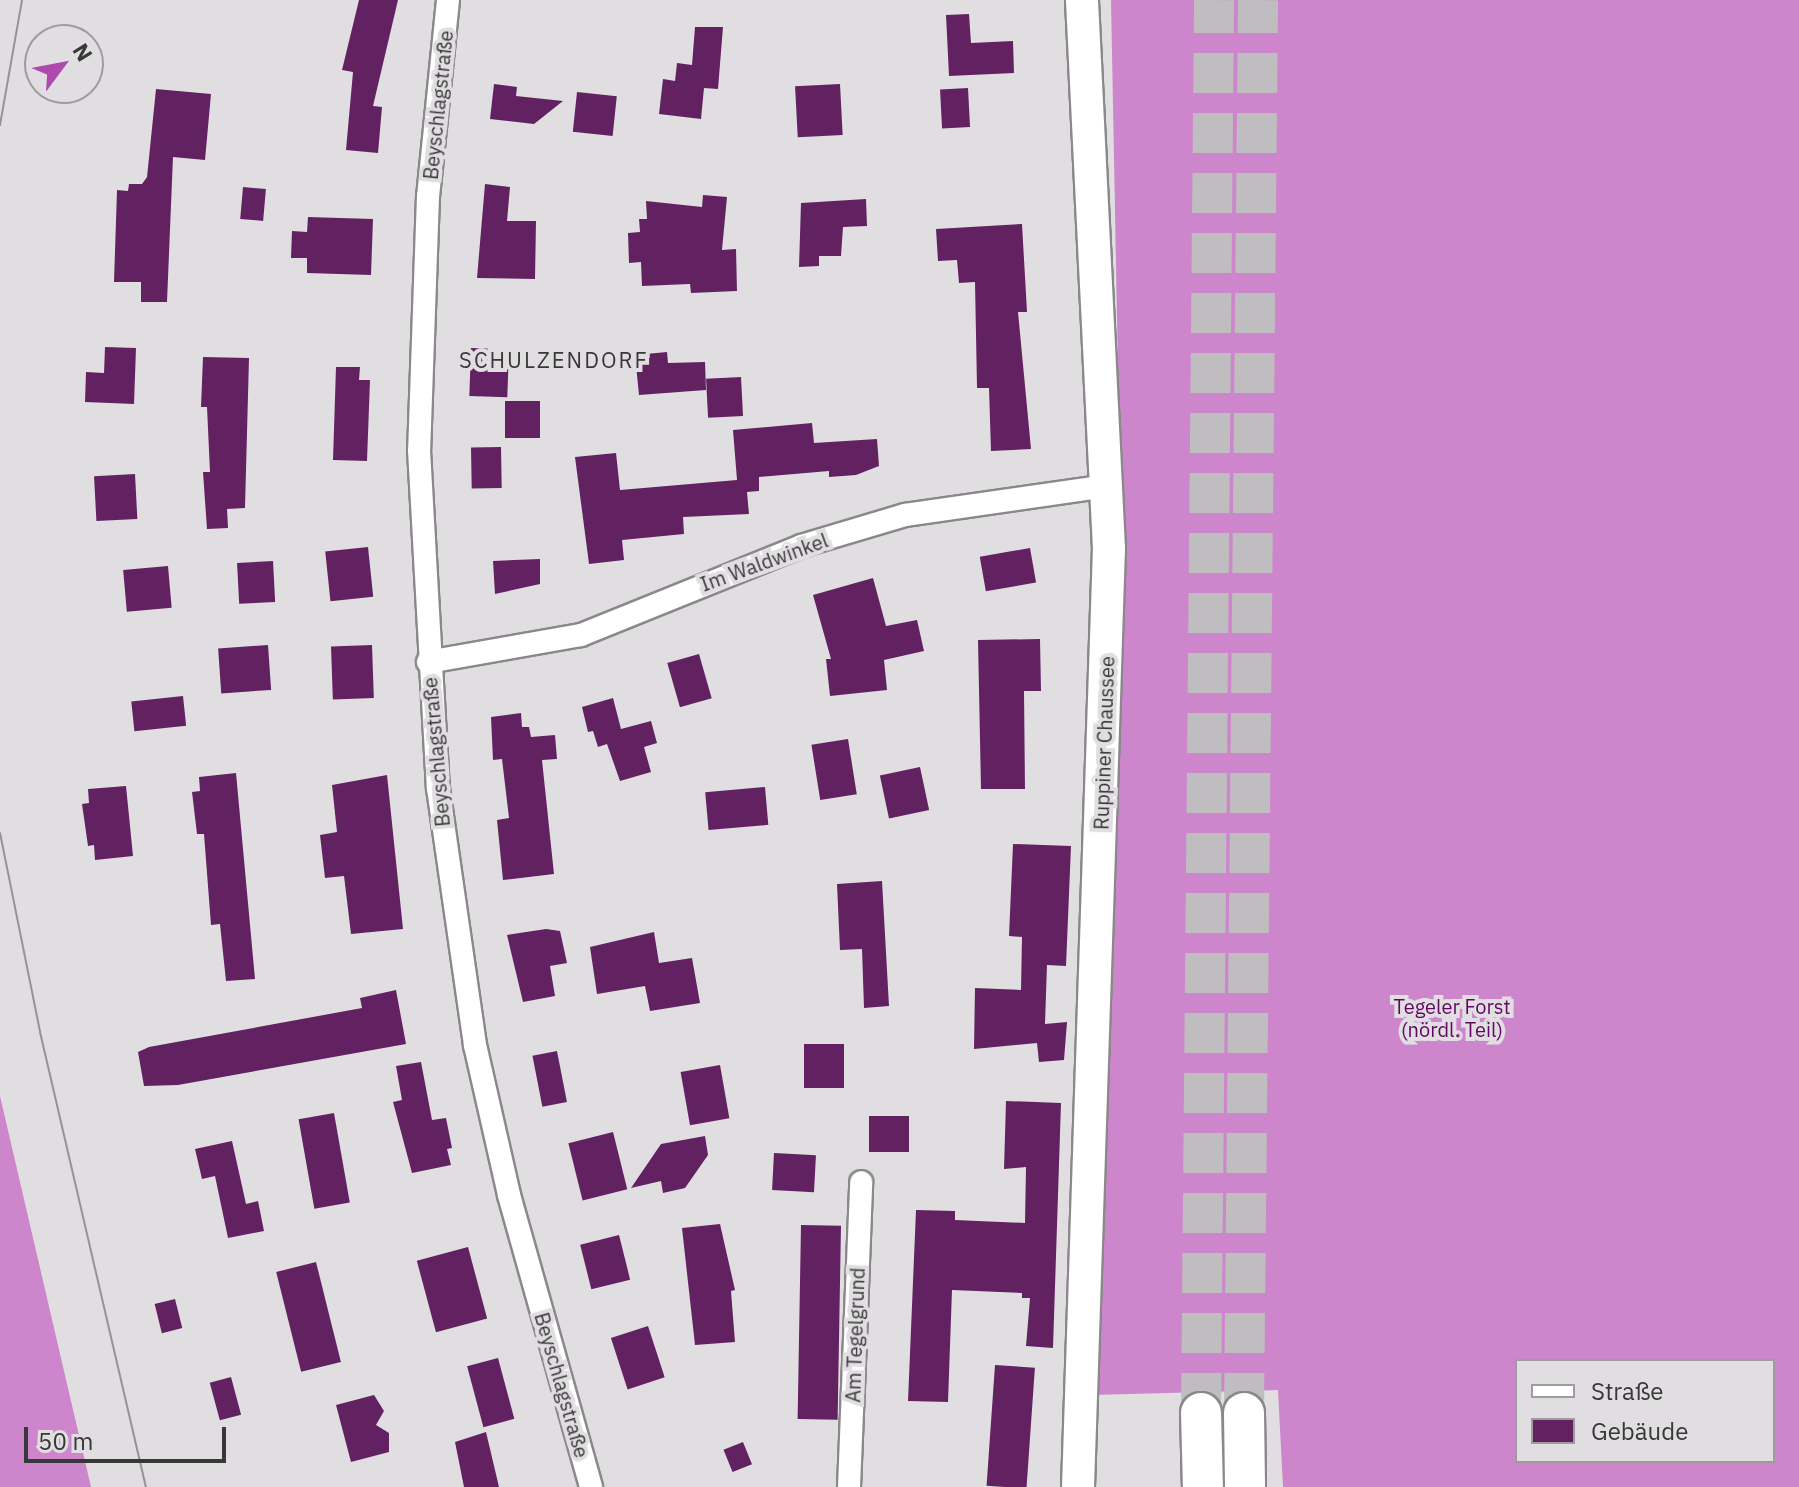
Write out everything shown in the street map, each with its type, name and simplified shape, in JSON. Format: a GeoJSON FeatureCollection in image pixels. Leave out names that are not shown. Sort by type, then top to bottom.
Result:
{"type":"FeatureCollection","features":[{"type":"Feature","properties":{"kind":"highway"},"geometry":{"type":"LineString","coordinates":[[1201,1413],[1203,1487]]}},
{"type":"Feature","properties":{"kind":"highway"},"geometry":{"type":"LineString","coordinates":[[1244,1413],[1245,1487]]}},
{"type":"Feature","properties":{"kind":"street","name":"Beyschlagstraße"},"geometry":{"type":"LineString","coordinates":[[448,0],[428,196],[419,450],[428,662],[441,822],[475,1045],[520,1238],[591,1487]]}},
{"type":"Feature","properties":{"kind":"street","name":"Ruppiner Chaussee"},"geometry":{"type":"LineString","coordinates":[[1078,1487],[1107,672],[1106,486],[1082,0]]}},
{"type":"Feature","properties":{"kind":"street","name":"Im Waldwinkel"},"geometry":{"type":"LineString","coordinates":[[428,662],[581,635],[801,546],[905,515],[1106,486]]}},
{"type":"Feature","properties":{"kind":"street","name":"Am Tegelgrund"},"geometry":{"type":"LineString","coordinates":[[849,1487],[861,1182]]}},
{"type":"Feature","properties":{"kind":"green space","name":"Tegeler Forst (nördl. Teil)"},"geometry":{"type":"Polygon","coordinates":[[[1111,0],[1799,0],[1799,1487],[1283,1487],[1278,1390],[1091,1395],[1122,579],[1111,0]]]}},
{"type":"Feature","properties":{"kind":"green space"},"geometry":{"type":"Polygon","coordinates":[[[0,1096],[91,1487],[0,1487],[0,1096]]]}},
{"type":"Feature","properties":{"kind":"building"},"geometry":{"type":"Polygon","coordinates":[[[359,0],[398,0],[373,106],[382,107],[378,153],[346,150],[353,72],[342,70],[359,0]]]}},
{"type":"Feature","properties":{"kind":"building"},"geometry":{"type":"Polygon","coordinates":[[[969,14],[971,43],[1013,41],[1014,73],[949,76],[946,15],[969,14]]]}},
{"type":"Feature","properties":{"kind":"building"},"geometry":{"type":"Polygon","coordinates":[[[695,27],[723,27],[718,89],[704,88],[701,119],[659,114],[663,79],[675,81],[677,63],[692,65],[695,27]]]}},
{"type":"Feature","properties":{"kind":"building"},"geometry":{"type":"Polygon","coordinates":[[[494,84],[517,87],[516,96],[563,101],[534,124],[490,119],[494,84]]]}},
{"type":"Feature","properties":{"kind":"building"},"geometry":{"type":"Polygon","coordinates":[[[840,84],[843,135],[798,137],[795,86],[840,84]]]}},
{"type":"Feature","properties":{"kind":"building"},"geometry":{"type":"Polygon","coordinates":[[[968,88],[970,127],[942,128],[940,89],[968,88]]]}},
{"type":"Feature","properties":{"kind":"building"},"geometry":{"type":"Polygon","coordinates":[[[156,89],[211,94],[205,160],[173,157],[167,302],[141,302],[141,282],[114,282],[117,190],[128,191],[129,184],[142,184],[147,177],[156,89]]]}},
{"type":"Feature","properties":{"kind":"building"},"geometry":{"type":"Polygon","coordinates":[[[577,92],[617,96],[613,136],[573,132],[577,92]]]}},
{"type":"Feature","properties":{"kind":"building"},"geometry":{"type":"Polygon","coordinates":[[[485,184],[510,187],[507,221],[536,221],[535,279],[477,278],[485,184]]]}},
{"type":"Feature","properties":{"kind":"building"},"geometry":{"type":"Polygon","coordinates":[[[243,187],[266,189],[263,221],[240,219],[243,187]]]}},
{"type":"Feature","properties":{"kind":"building"},"geometry":{"type":"Polygon","coordinates":[[[703,195],[727,197],[722,250],[736,249],[737,291],[691,293],[690,284],[642,286],[641,262],[629,263],[628,233],[640,232],[639,219],[647,219],[646,201],[702,207],[703,195]]]}},
{"type":"Feature","properties":{"kind":"building"},"geometry":{"type":"Polygon","coordinates":[[[866,199],[867,226],[843,227],[841,256],[819,256],[819,266],[799,267],[801,203],[866,199]]]}},
{"type":"Feature","properties":{"kind":"building"},"geometry":{"type":"Polygon","coordinates":[[[308,217],[373,219],[371,275],[307,273],[307,258],[291,258],[292,231],[307,232],[308,217]]]}},
{"type":"Feature","properties":{"kind":"building"},"geometry":{"type":"Polygon","coordinates":[[[1022,224],[1027,312],[1018,312],[1031,449],[991,451],[989,388],[977,388],[975,282],[959,283],[957,260],[938,261],[936,229],[1022,224]]]}},
{"type":"Feature","properties":{"kind":"building"},"geometry":{"type":"Polygon","coordinates":[[[105,347],[136,348],[134,404],[85,402],[86,372],[104,373],[105,347]]]}},
{"type":"Feature","properties":{"kind":"building"},"geometry":{"type":"Polygon","coordinates":[[[471,348],[509,349],[507,397],[469,396],[471,348]]]}},
{"type":"Feature","properties":{"kind":"building"},"geometry":{"type":"Polygon","coordinates":[[[667,352],[668,363],[705,362],[706,390],[639,395],[635,355],[667,352]]]}},
{"type":"Feature","properties":{"kind":"building"},"geometry":{"type":"Polygon","coordinates":[[[203,357],[249,358],[245,508],[227,509],[228,528],[207,529],[203,472],[210,472],[207,407],[201,407],[203,357]]]}},
{"type":"Feature","properties":{"kind":"building"},"geometry":{"type":"Polygon","coordinates":[[[336,367],[360,367],[359,380],[370,380],[367,461],[333,460],[336,367]]]}},
{"type":"Feature","properties":{"kind":"building"},"geometry":{"type":"Polygon","coordinates":[[[741,377],[743,416],[708,418],[706,379],[741,377]]]}},
{"type":"Feature","properties":{"kind":"building"},"geometry":{"type":"Polygon","coordinates":[[[505,401],[540,401],[540,438],[505,438],[505,401]]]}},
{"type":"Feature","properties":{"kind":"building"},"geometry":{"type":"Polygon","coordinates":[[[812,423],[814,443],[877,439],[879,466],[856,475],[829,477],[829,471],[759,477],[759,491],[747,492],[749,514],[683,517],[684,534],[622,540],[624,560],[589,564],[575,457],[616,453],[620,490],[737,480],[733,430],[812,423]]]}},
{"type":"Feature","properties":{"kind":"building"},"geometry":{"type":"Polygon","coordinates":[[[501,447],[502,488],[472,489],[471,448],[501,447]]]}},
{"type":"Feature","properties":{"kind":"building"},"geometry":{"type":"Polygon","coordinates":[[[135,474],[137,519],[96,521],[94,476],[135,474]]]}},
{"type":"Feature","properties":{"kind":"building"},"geometry":{"type":"Polygon","coordinates":[[[368,547],[373,597],[330,601],[325,551],[368,547]]]}},
{"type":"Feature","properties":{"kind":"building"},"geometry":{"type":"Polygon","coordinates":[[[1030,548],[1036,582],[986,591],[980,557],[1030,548]]]}},
{"type":"Feature","properties":{"kind":"building"},"geometry":{"type":"Polygon","coordinates":[[[540,559],[540,584],[495,594],[493,561],[540,559]]]}},
{"type":"Feature","properties":{"kind":"building"},"geometry":{"type":"Polygon","coordinates":[[[273,561],[275,602],[239,604],[237,563],[273,561]]]}},
{"type":"Feature","properties":{"kind":"building"},"geometry":{"type":"Polygon","coordinates":[[[168,566],[172,608],[127,612],[123,570],[168,566]]]}},
{"type":"Feature","properties":{"kind":"building"},"geometry":{"type":"Polygon","coordinates":[[[873,578],[886,626],[917,620],[924,651],[884,660],[887,690],[830,696],[826,659],[831,659],[813,595],[873,578]]]}},
{"type":"Feature","properties":{"kind":"building"},"geometry":{"type":"Polygon","coordinates":[[[1040,639],[1041,691],[1024,691],[1025,789],[981,789],[978,640],[1040,639]]]}},
{"type":"Feature","properties":{"kind":"building"},"geometry":{"type":"Polygon","coordinates":[[[268,645],[271,690],[221,693],[218,648],[268,645]]]}},
{"type":"Feature","properties":{"kind":"building"},"geometry":{"type":"Polygon","coordinates":[[[372,645],[374,698],[333,699],[331,646],[372,645]]]}},
{"type":"Feature","properties":{"kind":"building"},"geometry":{"type":"Polygon","coordinates":[[[699,654],[712,698],[680,707],[667,663],[699,654]]]}},
{"type":"Feature","properties":{"kind":"building"},"geometry":{"type":"Polygon","coordinates":[[[183,696],[186,726],[134,731],[131,701],[183,696]]]}},
{"type":"Feature","properties":{"kind":"building"},"geometry":{"type":"Polygon","coordinates":[[[613,698],[621,729],[651,721],[657,743],[644,747],[651,772],[620,781],[607,744],[598,747],[593,731],[588,732],[582,707],[613,698]]]}},
{"type":"Feature","properties":{"kind":"building"},"geometry":{"type":"Polygon","coordinates":[[[521,713],[522,727],[529,727],[531,737],[555,735],[557,759],[542,760],[554,874],[503,880],[497,820],[509,818],[502,759],[493,760],[491,717],[521,713]]]}},
{"type":"Feature","properties":{"kind":"building"},"geometry":{"type":"Polygon","coordinates":[[[848,739],[857,794],[820,800],[811,745],[848,739]]]}},
{"type":"Feature","properties":{"kind":"building"},"geometry":{"type":"Polygon","coordinates":[[[920,767],[929,810],[889,819],[880,776],[920,767]]]}},
{"type":"Feature","properties":{"kind":"building"},"geometry":{"type":"Polygon","coordinates":[[[236,773],[255,979],[226,981],[220,924],[211,925],[204,834],[197,834],[192,792],[200,791],[199,777],[236,773]]]}},
{"type":"Feature","properties":{"kind":"building"},"geometry":{"type":"Polygon","coordinates":[[[387,775],[403,929],[351,934],[344,876],[325,878],[320,835],[337,832],[332,785],[387,775]]]}},
{"type":"Feature","properties":{"kind":"building"},"geometry":{"type":"Polygon","coordinates":[[[126,786],[133,856],[95,860],[94,845],[88,846],[82,804],[89,803],[88,789],[126,786]]]}},
{"type":"Feature","properties":{"kind":"building"},"geometry":{"type":"Polygon","coordinates":[[[765,787],[768,825],[709,830],[705,792],[765,787]]]}},
{"type":"Feature","properties":{"kind":"building"},"geometry":{"type":"Polygon","coordinates":[[[1013,844],[1071,846],[1066,966],[1047,965],[1045,1024],[1067,1022],[1064,1060],[1039,1062],[1037,1043],[974,1049],[975,988],[1021,990],[1022,937],[1009,936],[1013,844]]]}},
{"type":"Feature","properties":{"kind":"building"},"geometry":{"type":"Polygon","coordinates":[[[882,881],[889,1006],[864,1008],[862,949],[840,950],[837,884],[882,881]]]}},
{"type":"Feature","properties":{"kind":"building"},"geometry":{"type":"Polygon","coordinates":[[[546,929],[560,931],[567,963],[550,966],[555,996],[523,1002],[507,935],[546,929]]]}},
{"type":"Feature","properties":{"kind":"building"},"geometry":{"type":"Polygon","coordinates":[[[654,932],[659,963],[692,958],[700,1003],[650,1011],[645,986],[597,994],[590,947],[654,932]]]}},
{"type":"Feature","properties":{"kind":"building"},"geometry":{"type":"Polygon","coordinates":[[[396,990],[406,1044],[178,1085],[144,1086],[138,1052],[149,1047],[362,1008],[360,998],[396,990]]]}},
{"type":"Feature","properties":{"kind":"building"},"geometry":{"type":"Polygon","coordinates":[[[804,1044],[844,1044],[844,1088],[804,1088],[804,1044]]]}},
{"type":"Feature","properties":{"kind":"building"},"geometry":{"type":"Polygon","coordinates":[[[557,1051],[567,1102],[542,1107],[532,1056],[557,1051]]]}},
{"type":"Feature","properties":{"kind":"building"},"geometry":{"type":"Polygon","coordinates":[[[421,1062],[432,1120],[446,1118],[452,1148],[447,1149],[451,1165],[412,1173],[393,1102],[402,1100],[396,1066],[421,1062]]]}},
{"type":"Feature","properties":{"kind":"building"},"geometry":{"type":"Polygon","coordinates":[[[720,1065],[729,1118],[690,1125],[681,1072],[720,1065]]]}},
{"type":"Feature","properties":{"kind":"building"},"geometry":{"type":"Polygon","coordinates":[[[1006,1101],[1061,1103],[1053,1348],[1026,1346],[1030,1298],[1022,1298],[1022,1293],[952,1290],[948,1402],[908,1401],[916,1210],[955,1211],[955,1220],[1025,1223],[1026,1167],[1004,1169],[1006,1101]]]}},
{"type":"Feature","properties":{"kind":"building"},"geometry":{"type":"Polygon","coordinates":[[[334,1113],[350,1203],[314,1209],[299,1119],[334,1113]]]}},
{"type":"Feature","properties":{"kind":"building"},"geometry":{"type":"Polygon","coordinates":[[[869,1116],[909,1116],[909,1152],[869,1152],[869,1116]]]}},
{"type":"Feature","properties":{"kind":"building"},"geometry":{"type":"Polygon","coordinates":[[[613,1132],[627,1189],[583,1200],[568,1143],[613,1132]]]}},
{"type":"Feature","properties":{"kind":"building"},"geometry":{"type":"Polygon","coordinates":[[[705,1136],[708,1155],[685,1188],[663,1193],[661,1181],[631,1188],[661,1144],[705,1136]]]}},
{"type":"Feature","properties":{"kind":"building"},"geometry":{"type":"Polygon","coordinates":[[[232,1141],[246,1204],[258,1201],[264,1231],[228,1238],[215,1176],[202,1179],[195,1149],[232,1141]]]}},
{"type":"Feature","properties":{"kind":"building"},"geometry":{"type":"Polygon","coordinates":[[[774,1153],[816,1155],[814,1192],[772,1190],[774,1153]]]}},
{"type":"Feature","properties":{"kind":"building"},"geometry":{"type":"Polygon","coordinates":[[[720,1224],[735,1290],[731,1291],[735,1342],[695,1345],[682,1228],[720,1224]]]}},
{"type":"Feature","properties":{"kind":"building"},"geometry":{"type":"Polygon","coordinates":[[[801,1225],[841,1226],[838,1420],[798,1419],[801,1225]]]}},
{"type":"Feature","properties":{"kind":"building"},"geometry":{"type":"Polygon","coordinates":[[[619,1235],[630,1280],[591,1289],[580,1245],[619,1235]]]}},
{"type":"Feature","properties":{"kind":"building"},"geometry":{"type":"Polygon","coordinates":[[[468,1247],[487,1318],[436,1332],[417,1261],[468,1247]]]}},
{"type":"Feature","properties":{"kind":"building"},"geometry":{"type":"Polygon","coordinates":[[[316,1262],[341,1362],[301,1372],[276,1272],[316,1262]]]}},
{"type":"Feature","properties":{"kind":"building"},"geometry":{"type":"Polygon","coordinates":[[[175,1299],[182,1328],[162,1333],[155,1304],[175,1299]]]}},
{"type":"Feature","properties":{"kind":"building"},"geometry":{"type":"Polygon","coordinates":[[[648,1326],[665,1377],[628,1389],[611,1338],[648,1326]]]}},
{"type":"Feature","properties":{"kind":"building"},"geometry":{"type":"Polygon","coordinates":[[[498,1358],[514,1419],[483,1427],[467,1366],[498,1358]]]}},
{"type":"Feature","properties":{"kind":"building"},"geometry":{"type":"Polygon","coordinates":[[[995,1365],[1035,1368],[1027,1487],[987,1486],[995,1365]]]}},
{"type":"Feature","properties":{"kind":"building"},"geometry":{"type":"Polygon","coordinates":[[[231,1377],[241,1415],[220,1420],[210,1383],[231,1377]]]}},
{"type":"Feature","properties":{"kind":"building"},"geometry":{"type":"Polygon","coordinates":[[[374,1395],[384,1411],[376,1425],[389,1433],[389,1452],[351,1462],[336,1405],[374,1395]]]}},
{"type":"Feature","properties":{"kind":"building"},"geometry":{"type":"Polygon","coordinates":[[[486,1432],[499,1487],[464,1487],[455,1442],[486,1432]]]}},
{"type":"Feature","properties":{"kind":"building"},"geometry":{"type":"Polygon","coordinates":[[[743,1442],[752,1464],[733,1472],[724,1450],[743,1442]]]}},
{"type":"Feature","properties":{"kind":"tunnel"},"geometry":{"type":"LineString","coordinates":[[1201,1413],[1214,0]]}},
{"type":"Feature","properties":{"kind":"tunnel"},"geometry":{"type":"LineString","coordinates":[[1244,1413],[1258,0]]}},
{"type":"Feature","properties":{"kind":"tram line"},"geometry":{"type":"LineString","coordinates":[[0,125],[22,0]]}},
{"type":"Feature","properties":{"kind":"tram line"},"geometry":{"type":"LineString","coordinates":[[0,833],[40,1032],[146,1487]]}},
{"type":"Feature","properties":{"kind":"district","name":"SCHULZENDORF"},"geometry":{"type":"Point","coordinates":[554,360]}}]}
